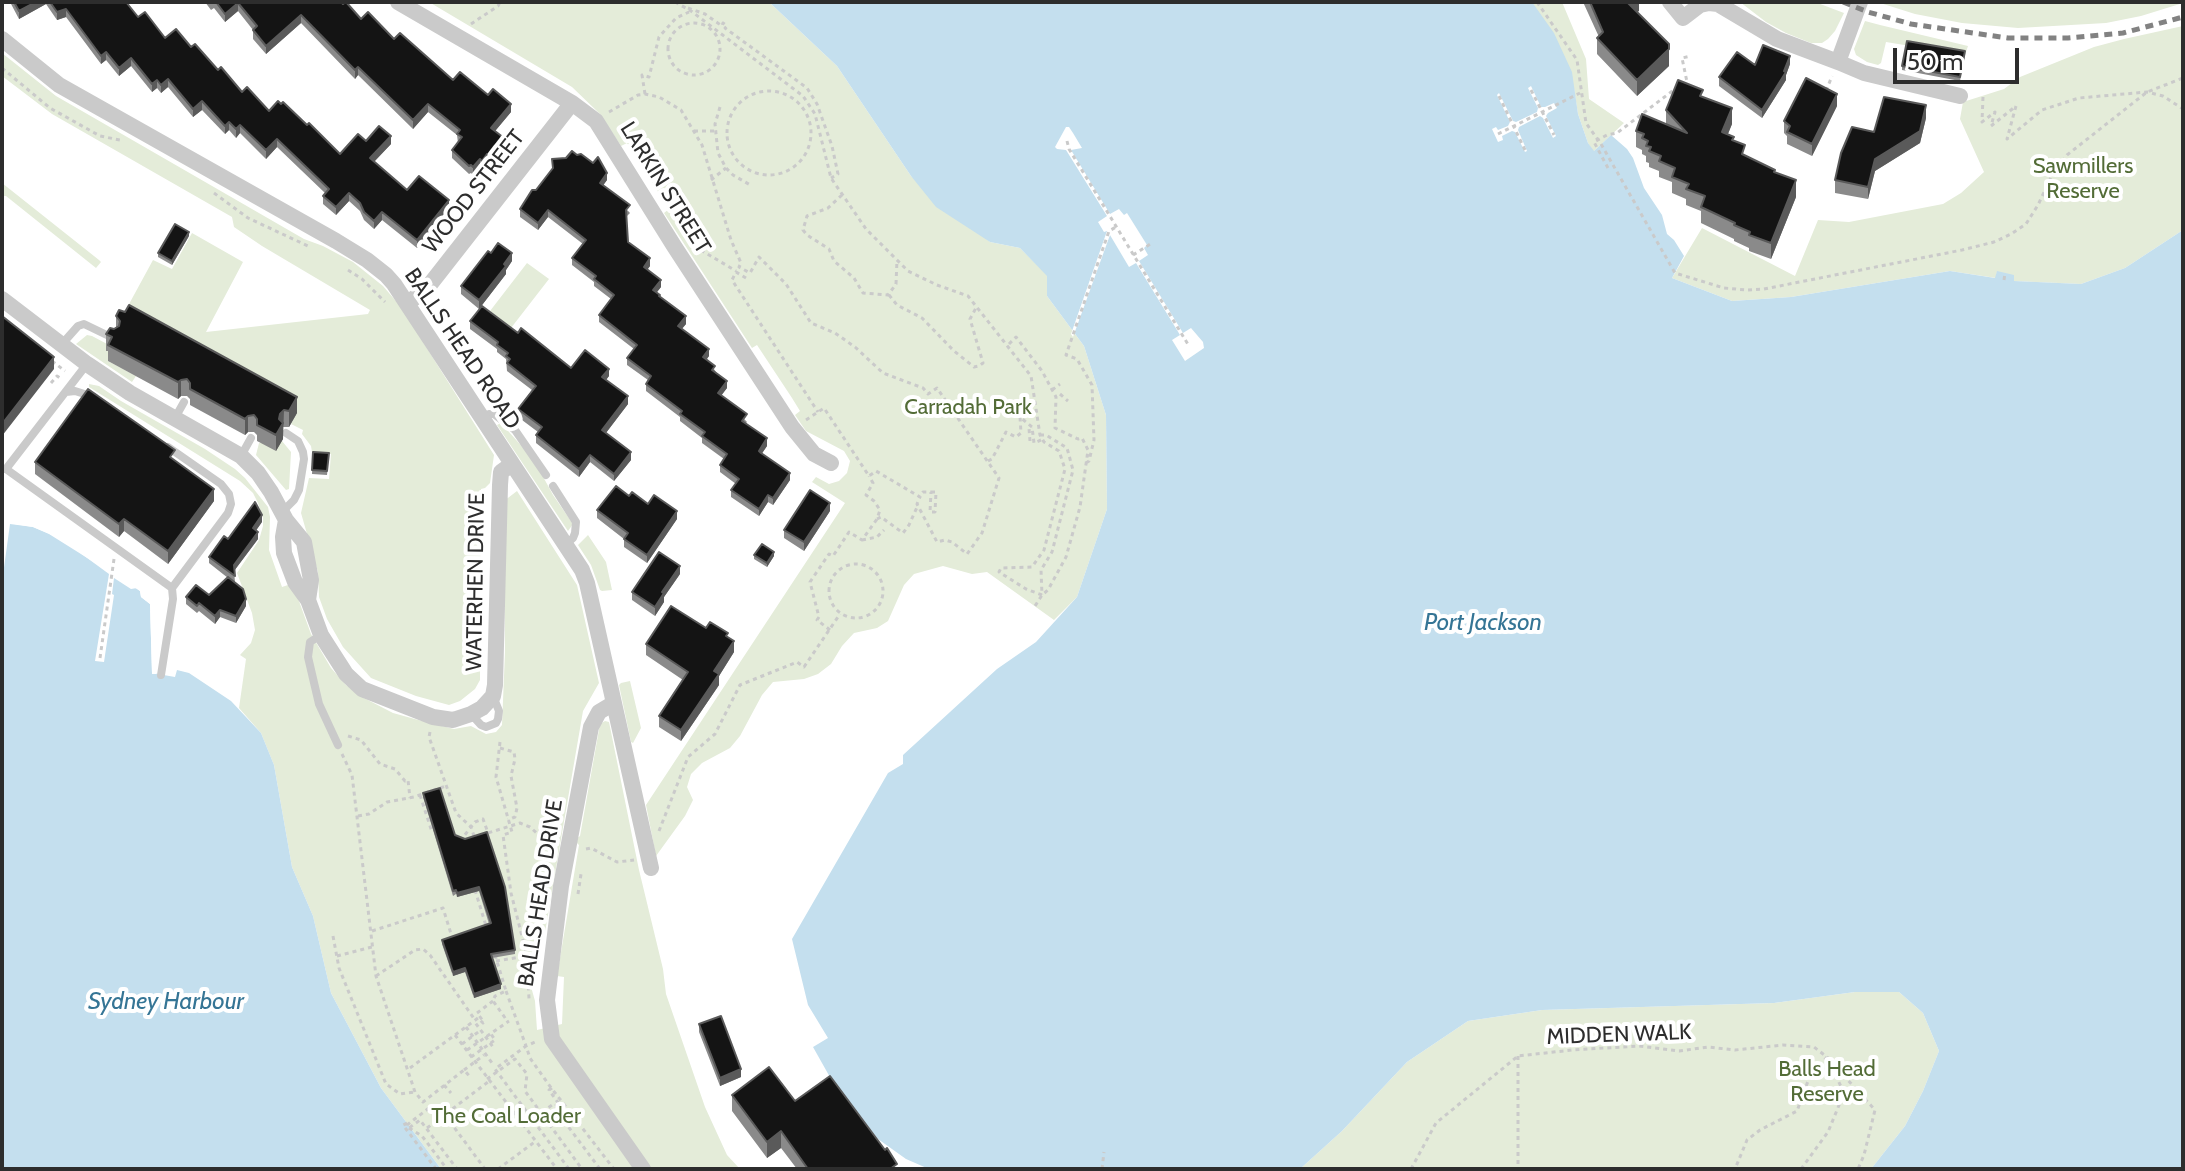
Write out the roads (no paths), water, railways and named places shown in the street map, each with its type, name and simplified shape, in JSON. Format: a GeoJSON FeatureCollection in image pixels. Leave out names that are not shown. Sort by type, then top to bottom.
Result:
{"type":"FeatureCollection","features":[{"type":"Feature","properties":{"kind":"street","name":"LARKIN STREET"},"geometry":{"type":"LineString","coordinates":[[398,2],[589,114],[600,126],[666,235],[793,429],[814,454],[831,463]]}},
{"type":"Feature","properties":{"kind":"street"},"geometry":{"type":"LineString","coordinates":[[1670,2],[1683,18],[1700,5],[1718,4],[1835,69],[1960,96]]}},
{"type":"Feature","properties":{"kind":"street"},"geometry":{"type":"LineString","coordinates":[[1835,69],[1860,2]]}},
{"type":"Feature","properties":{"kind":"street","name":"BALLS HEAD ROAD"},"geometry":{"type":"LineString","coordinates":[[2,39],[59,85],[367,260],[386,275],[582,570],[649,860]]}},
{"type":"Feature","properties":{"kind":"street","name":"WOOD STREET"},"geometry":{"type":"LineString","coordinates":[[407,304],[428,287],[572,103]]}},
{"type":"Feature","properties":{"kind":"street"},"geometry":{"type":"LineString","coordinates":[[2,299],[130,393],[241,456],[258,473],[284,516]]}},
{"type":"Feature","properties":{"kind":"street","name":"WATERHEN DRIVE"},"geometry":{"type":"LineString","coordinates":[[284,516],[284,553],[295,582],[308,600],[321,635],[346,674],[362,689],[433,717],[453,720],[482,708],[493,696],[501,472],[512,464]]}},
{"type":"Feature","properties":{"kind":"street","name":"BALLS HEAD DRIVE"},"geometry":{"type":"LineString","coordinates":[[614,703],[599,712],[591,727],[561,886],[547,1000],[552,1039],[643,1169]]}},
{"type":"Feature","properties":{"kind":"lane"},"geometry":{"type":"LineString","coordinates":[[62,344],[78,326],[84,324],[113,338]]}},
{"type":"Feature","properties":{"kind":"lane"},"geometry":{"type":"LineString","coordinates":[[87,364],[4,469],[172,588]]}},
{"type":"Feature","properties":{"kind":"lane"},"geometry":{"type":"LineString","coordinates":[[66,392],[91,395],[104,404]]}},
{"type":"Feature","properties":{"kind":"lane"},"geometry":{"type":"LineString","coordinates":[[175,418],[184,402]]}},
{"type":"Feature","properties":{"kind":"lane"},"geometry":{"type":"LineString","coordinates":[[482,419],[494,414],[515,430],[546,475]]}},
{"type":"Feature","properties":{"kind":"lane"},"geometry":{"type":"LineString","coordinates":[[284,516],[299,490],[304,459],[298,441],[286,433]]}},
{"type":"Feature","properties":{"kind":"lane"},"geometry":{"type":"LineString","coordinates":[[241,456],[251,438]]}},
{"type":"Feature","properties":{"kind":"lane"},"geometry":{"type":"LineString","coordinates":[[157,440],[210,475],[229,494],[230,509],[172,588],[173,600],[161,675]]}},
{"type":"Feature","properties":{"kind":"lane"},"geometry":{"type":"LineString","coordinates":[[553,486],[576,522],[573,538],[565,545]]}},
{"type":"Feature","properties":{"kind":"lane"},"geometry":{"type":"LineString","coordinates":[[321,635],[310,642],[308,657],[319,704],[338,745]]}},
{"type":"Feature","properties":{"kind":"water","name":"Port Jackson"},"geometry":{"type":"Polygon","coordinates":[[[769,2],[1532,2],[1554,33],[1572,72],[1578,114],[1588,143],[1594,151],[1611,135],[1627,149],[1644,188],[1662,215],[1667,234],[1684,256],[1672,278],[1732,301],[1791,297],[1950,271],[1995,278],[1997,271],[2014,275],[2014,281],[2081,284],[2125,268],[2183,230],[2183,1169],[1871,1169],[1905,1126],[1939,1051],[1923,1013],[1899,992],[1855,992],[1774,1003],[1542,1010],[1468,1021],[1407,1062],[1342,1131],[1300,1169],[929,1169],[906,1159],[878,1139],[831,1079],[813,1047],[828,1038],[808,1005],[792,939],[888,773],[903,764],[903,755],[997,669],[1036,642],[1077,597],[1107,509],[1106,415],[1084,346],[1047,296],[1047,276],[1020,248],[990,242],[936,207],[911,176],[837,66],[769,2]]]}},
{"type":"Feature","properties":{"kind":"water","name":"Sydney Harbour"},"geometry":{"type":"Polygon","coordinates":[[[2,522],[33,527],[49,534],[140,591],[141,597],[150,604],[152,673],[175,677],[177,670],[189,673],[231,701],[261,733],[274,765],[292,867],[313,916],[331,993],[381,1088],[441,1169],[2,1169],[2,522]]]}},
{"type":"Feature","properties":{"kind":"railway"},"geometry":{"type":"LineString","coordinates":[[1843,2],[1911,24],[2008,38],[2068,38],[2123,33],[2183,17]]}},
{"type":"Feature","properties":{"kind":"park label","name":"Sawmillers Reserve"},"geometry":{"type":"Point","coordinates":[2083,180]}},
{"type":"Feature","properties":{"kind":"park label","name":"Carradah Park"},"geometry":{"type":"Point","coordinates":[968,408]}},
{"type":"Feature","properties":{"kind":"park label","name":"Balls Head Reserve"},"geometry":{"type":"Point","coordinates":[1827,1082]}},
{"type":"Feature","properties":{"kind":"park label","name":"The Coal Loader"},"geometry":{"type":"Point","coordinates":[506,1117]}}]}
